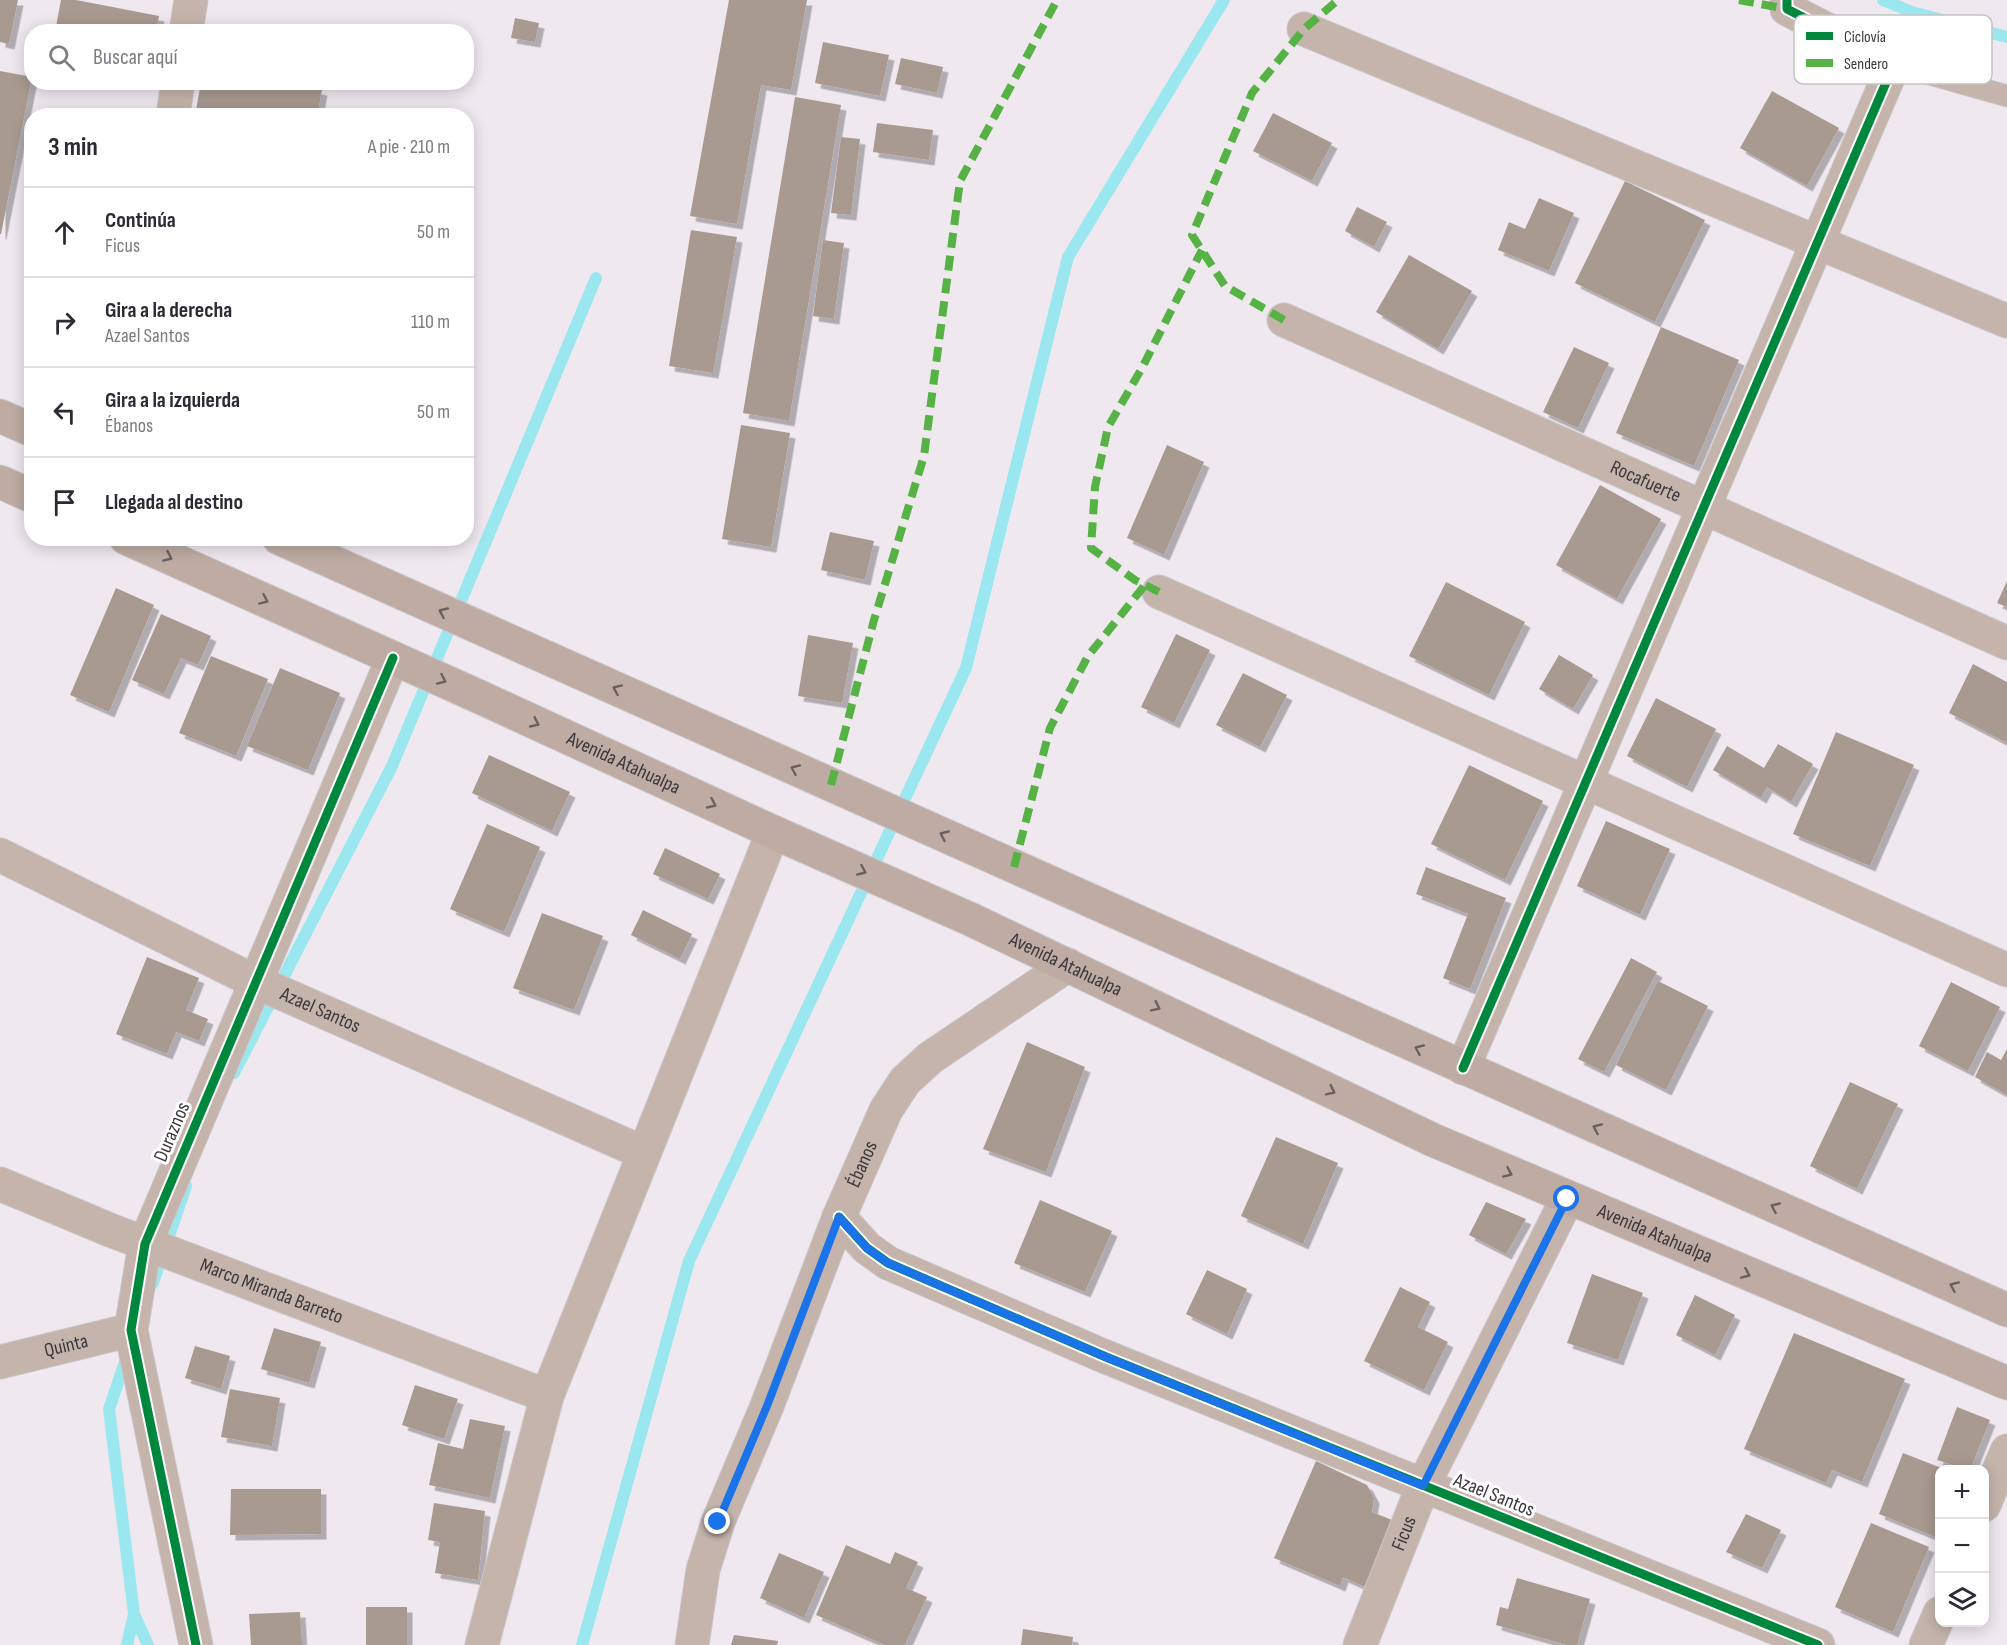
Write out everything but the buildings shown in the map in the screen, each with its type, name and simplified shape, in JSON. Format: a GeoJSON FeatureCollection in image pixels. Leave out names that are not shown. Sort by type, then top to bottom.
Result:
{"type":"FeatureCollection","features":[{"type":"Feature","properties":{"kind":"highway"},"geometry":{"type":"LineString","coordinates":[[0,416],[24,426]]}},
{"type":"Feature","properties":{"kind":"highway"},"geometry":{"type":"LineString","coordinates":[[0,482],[24,492]]}},
{"type":"Feature","properties":{"kind":"highway","name":"Avenida Atahualpa"},"geometry":{"type":"LineString","coordinates":[[144,546],[808,848],[970,919],[1433,1140],[1567,1199],[2007,1383]]}},
{"type":"Feature","properties":{"kind":"highway"},"geometry":{"type":"LineString","coordinates":[[297,546],[1463,1068],[2006,1306]]}},
{"type":"Feature","properties":{"kind":"street"},"geometry":{"type":"LineString","coordinates":[[187,24],[191,0]]}},
{"type":"Feature","properties":{"kind":"street"},"geometry":{"type":"LineString","coordinates":[[1787,0],[1787,9],[1799,15]]}},
{"type":"Feature","properties":{"kind":"street"},"geometry":{"type":"LineString","coordinates":[[1304,29],[2007,321]]}},
{"type":"Feature","properties":{"kind":"street"},"geometry":{"type":"LineString","coordinates":[[1463,1068],[1885,84]]}},
{"type":"Feature","properties":{"kind":"street"},"geometry":{"type":"LineString","coordinates":[[174,108],[177,90]]}},
{"type":"Feature","properties":{"kind":"street","name":"Rocafuerte"},"geometry":{"type":"LineString","coordinates":[[1284,320],[2007,643]]}},
{"type":"Feature","properties":{"kind":"street"},"geometry":{"type":"LineString","coordinates":[[1159,592],[2007,970]]}},
{"type":"Feature","properties":{"kind":"street","name":"Duraznos"},"geometry":{"type":"LineString","coordinates":[[196,1645],[131,1330],[146,1244],[393,658]]}},
{"type":"Feature","properties":{"kind":"street"},"geometry":{"type":"LineString","coordinates":[[482,1645],[547,1396],[773,832]]}},
{"type":"Feature","properties":{"kind":"street","name":"Azael Santos"},"geometry":{"type":"LineString","coordinates":[[0,855],[255,981],[644,1153]]}},
{"type":"Feature","properties":{"kind":"street","name":"Ébanos"},"geometry":{"type":"LineString","coordinates":[[692,1645],[703,1570],[718,1522],[767,1406],[839,1217],[886,1110],[906,1081],[930,1058],[1068,965]]}},
{"type":"Feature","properties":{"kind":"street","name":"Marco Miranda Barreto"},"geometry":{"type":"LineString","coordinates":[[0,1184],[146,1244],[547,1396]]}},
{"type":"Feature","properties":{"kind":"street","name":"Ficus"},"geometry":{"type":"LineString","coordinates":[[1360,1645],[1423,1486],[1567,1199]]}},
{"type":"Feature","properties":{"kind":"street","name":"Azael Santos"},"geometry":{"type":"LineString","coordinates":[[839,1217],[867,1248],[888,1263],[1106,1357],[1818,1645]]}},
{"type":"Feature","properties":{"kind":"street","name":"Quinta"},"geometry":{"type":"LineString","coordinates":[[0,1362],[131,1330]]}},
{"type":"Feature","properties":{"kind":"street"},"geometry":{"type":"LineString","coordinates":[[1989,1493],[2007,1451]]}},
{"type":"Feature","properties":{"kind":"street"},"geometry":{"type":"LineString","coordinates":[[1926,1645],[1935,1624]]}},
{"type":"Feature","properties":{"kind":"lane"},"geometry":{"type":"LineString","coordinates":[[1965,84],[2007,96]]}},
{"type":"Feature","properties":{"kind":"waterway"},"geometry":{"type":"LineString","coordinates":[[582,1645],[689,1261],[966,668],[1068,257],[1224,0]]}},
{"type":"Feature","properties":{"kind":"waterway"},"geometry":{"type":"LineString","coordinates":[[1883,0],[1923,15]]}},
{"type":"Feature","properties":{"kind":"waterway"},"geometry":{"type":"LineString","coordinates":[[1992,33],[2007,37]]}},
{"type":"Feature","properties":{"kind":"waterway"},"geometry":{"type":"LineString","coordinates":[[234,1073],[392,766],[596,278]]}},
{"type":"Feature","properties":{"kind":"waterway"},"geometry":{"type":"LineString","coordinates":[[153,1283],[186,1186]]}},
{"type":"Feature","properties":{"kind":"waterway"},"geometry":{"type":"LineString","coordinates":[[127,1356],[109,1409],[134,1614],[148,1645]]}},
{"type":"Feature","properties":{"kind":"waterway"},"geometry":{"type":"LineString","coordinates":[[127,1645],[134,1614]]}},
{"type":"Feature","properties":{"kind":"marked path"},"geometry":{"type":"LineString","coordinates":[[831,785],[874,620],[924,456],[960,181],[1057,0]]}},
{"type":"Feature","properties":{"kind":"marked path"},"geometry":{"type":"LineString","coordinates":[[1284,320],[1225,286],[1192,235],[1252,93],[1304,29],[1338,0]]}},
{"type":"Feature","properties":{"kind":"marked path"},"geometry":{"type":"LineString","coordinates":[[1739,0],[1787,9]]}},
{"type":"Feature","properties":{"kind":"marked path"},"geometry":{"type":"LineString","coordinates":[[1159,592],[1135,580],[1091,548],[1095,487],[1108,427],[1142,368],[1202,250]]}},
{"type":"Feature","properties":{"kind":"marked path"},"geometry":{"type":"LineString","coordinates":[[1014,867],[1050,728],[1088,656],[1145,585]]}},
{"type":"Feature","properties":{"kind":"cycle path"},"geometry":{"type":"LineString","coordinates":[[1787,0],[1787,9],[1799,15]]}},
{"type":"Feature","properties":{"kind":"cycle path"},"geometry":{"type":"LineString","coordinates":[[1463,1068],[1885,84]]}},
{"type":"Feature","properties":{"kind":"cycle path"},"geometry":{"type":"LineString","coordinates":[[196,1645],[131,1330],[145,1244],[393,658]]}},
{"type":"Feature","properties":{"kind":"cycle path"},"geometry":{"type":"LineString","coordinates":[[839,1217],[867,1248],[888,1263],[1106,1357],[1818,1645]]}},
{"type":"Feature","properties":{"kind":"route"},"geometry":{"type":"LineString","coordinates":[[718,1522],[767,1406],[839,1217],[867,1248],[888,1263],[1106,1357],[1337,1449],[1423,1486],[1567,1199]]}}]}
